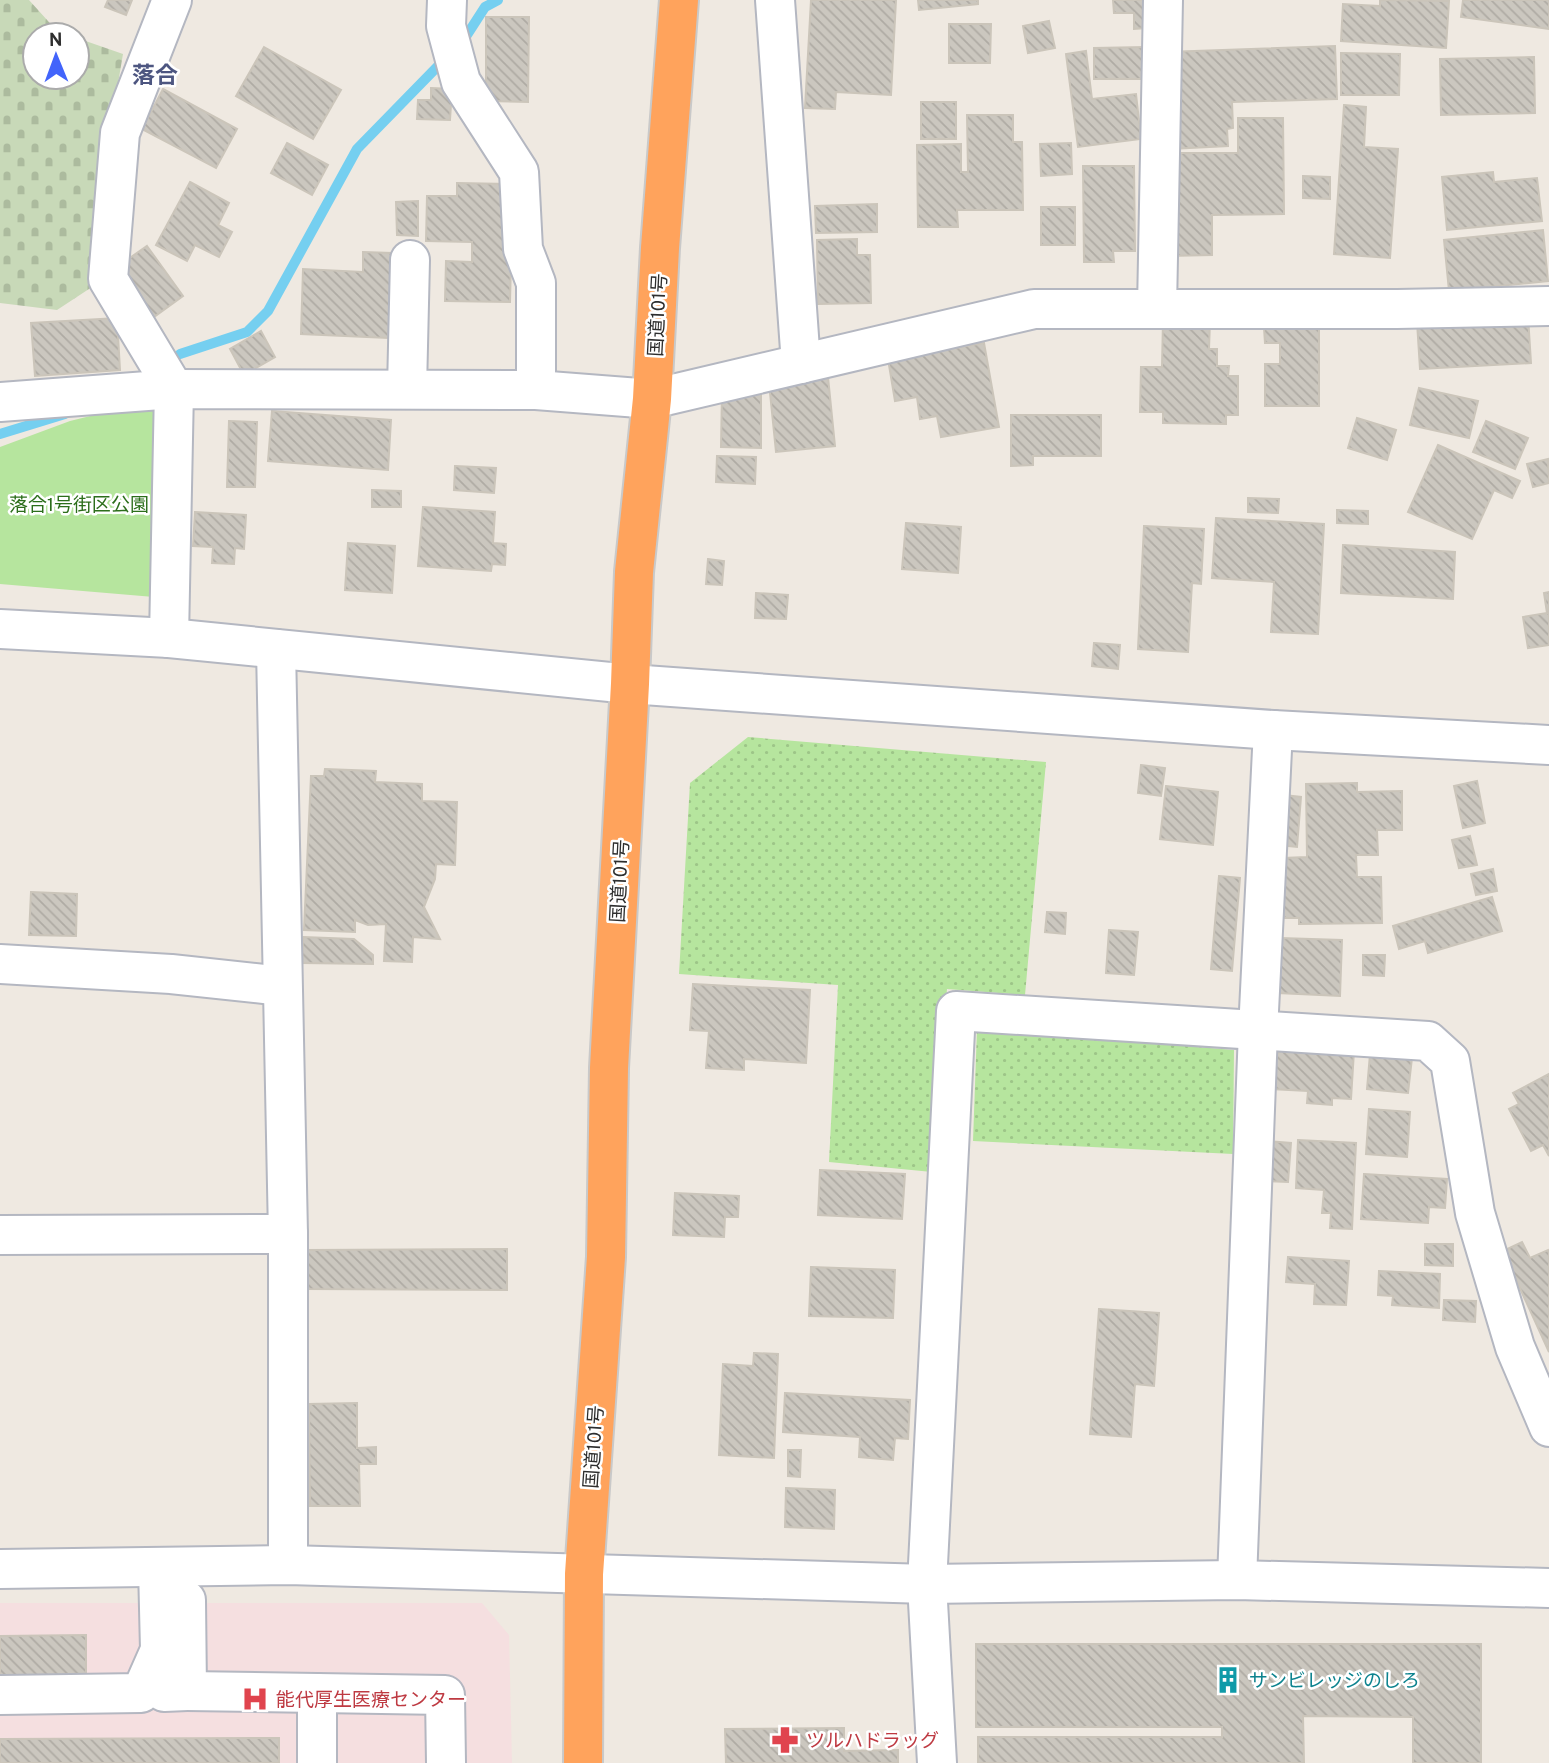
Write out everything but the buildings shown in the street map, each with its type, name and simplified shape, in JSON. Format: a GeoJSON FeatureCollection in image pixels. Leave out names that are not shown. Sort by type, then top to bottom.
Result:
{"type":"FeatureCollection","features":[{"type":"Feature","properties":{"kind":"highway","name":"国道101号"},"geometry":{"type":"LineString","coordinates":[[583,1763],[584,1574],[606,1257],[609,1068],[634,572],[652,399],[660,248],[679,0]]}},
{"type":"Feature","properties":{"kind":"street"},"geometry":{"type":"LineString","coordinates":[[169,638],[174,389],[108,279],[120,133],[172,0]]}},
{"type":"Feature","properties":{"kind":"street"},"geometry":{"type":"LineString","coordinates":[[447,0],[446,26],[460,82],[519,172],[523,248],[536,283],[536,390]]}},
{"type":"Feature","properties":{"kind":"street"},"geometry":{"type":"LineString","coordinates":[[775,0],[801,364]]}},
{"type":"Feature","properties":{"kind":"street"},"geometry":{"type":"LineString","coordinates":[[1157,308],[1163,0]]}},
{"type":"Feature","properties":{"kind":"street"},"geometry":{"type":"LineString","coordinates":[[407,390],[410,260]]}},
{"type":"Feature","properties":{"kind":"street"},"geometry":{"type":"LineString","coordinates":[[0,402],[174,389],[536,390],[652,399],[1034,309],[1397,309],[1549,306]]}},
{"type":"Feature","properties":{"kind":"street"},"geometry":{"type":"LineString","coordinates":[[0,629],[169,638],[630,684],[1273,730],[1549,745]]}},
{"type":"Feature","properties":{"kind":"street"},"geometry":{"type":"LineString","coordinates":[[276,649],[288,1234],[288,1565]]}},
{"type":"Feature","properties":{"kind":"street"},"geometry":{"type":"LineString","coordinates":[[1237,1580],[1258,1031],[1273,730]]}},
{"type":"Feature","properties":{"kind":"street"},"geometry":{"type":"LineString","coordinates":[[0,964],[171,974],[282,986]]}},
{"type":"Feature","properties":{"kind":"street"},"geometry":{"type":"LineString","coordinates":[[937,1763],[927,1584],[956,1012],[1428,1041],[1450,1061],[1475,1213],[1515,1347],[1549,1427]]}},
{"type":"Feature","properties":{"kind":"street"},"geometry":{"type":"LineString","coordinates":[[0,1235],[288,1234]]}},
{"type":"Feature","properties":{"kind":"street"},"geometry":{"type":"LineString","coordinates":[[0,1569],[288,1565],[927,1584],[1237,1580],[1549,1588]]}},
{"type":"Feature","properties":{"kind":"street"},"geometry":{"type":"LineString","coordinates":[[172,1567],[187,1691]]}},
{"type":"Feature","properties":{"kind":"street"},"geometry":{"type":"LineString","coordinates":[[141,1693],[160,1650],[172,1567]]}},
{"type":"Feature","properties":{"kind":"street"},"geometry":{"type":"LineString","coordinates":[[0,1695],[187,1691],[445,1695],[446,1763]]}},
{"type":"Feature","properties":{"kind":"street"},"geometry":{"type":"LineString","coordinates":[[317,1693],[317,1763]]}},
{"type":"Feature","properties":{"kind":"shaded area","name":"能代厚生医療センター"},"geometry":{"type":"Polygon","coordinates":[[[0,1603],[482,1603],[509,1635],[512,1763],[0,1763],[0,1603]]]}},
{"type":"Feature","properties":{"kind":"green space"},"geometry":{"type":"Polygon","coordinates":[[[0,0],[29,0],[48,21],[21,21],[21,91],[91,91],[91,43],[123,54],[107,148],[92,287],[57,310],[0,303],[0,0]]]}},
{"type":"Feature","properties":{"kind":"green space","name":"落合1号街区公園"},"geometry":{"type":"Polygon","coordinates":[[[127,407],[161,410],[154,597],[0,584],[0,447],[70,421],[127,407]]]}},
{"type":"Feature","properties":{"kind":"green space"},"geometry":{"type":"Polygon","coordinates":[[[748,737],[1046,762],[1025,995],[947,989],[932,1172],[829,1162],[838,985],[679,974],[690,783],[748,737]]]}},
{"type":"Feature","properties":{"kind":"green space"},"geometry":{"type":"Polygon","coordinates":[[[977,1029],[1234,1050],[1233,1154],[973,1141],[977,1029]]]}},
{"type":"Feature","properties":{"kind":"waterway"},"geometry":{"type":"LineString","coordinates":[[465,38],[485,7],[498,0]]}},
{"type":"Feature","properties":{"kind":"waterway"},"geometry":{"type":"LineString","coordinates":[[180,354],[247,332],[268,311],[357,149],[439,65]]}},
{"type":"Feature","properties":{"kind":"waterway"},"geometry":{"type":"LineString","coordinates":[[0,434],[65,414]]}},
{"type":"Feature","properties":{"kind":"place","name":"サンビレッジのしろ"},"geometry":{"type":"Point","coordinates":[1228,1680]}},
{"type":"Feature","properties":{"kind":"place","name":"能代厚生医療センター"},"geometry":{"type":"Point","coordinates":[255,1699]}},
{"type":"Feature","properties":{"kind":"place","name":"ツルハドラッグ"},"geometry":{"type":"Point","coordinates":[785,1740]}},
{"type":"Feature","properties":{"kind":"district","name":"落合"},"geometry":{"type":"Point","coordinates":[155,75]}}]}
